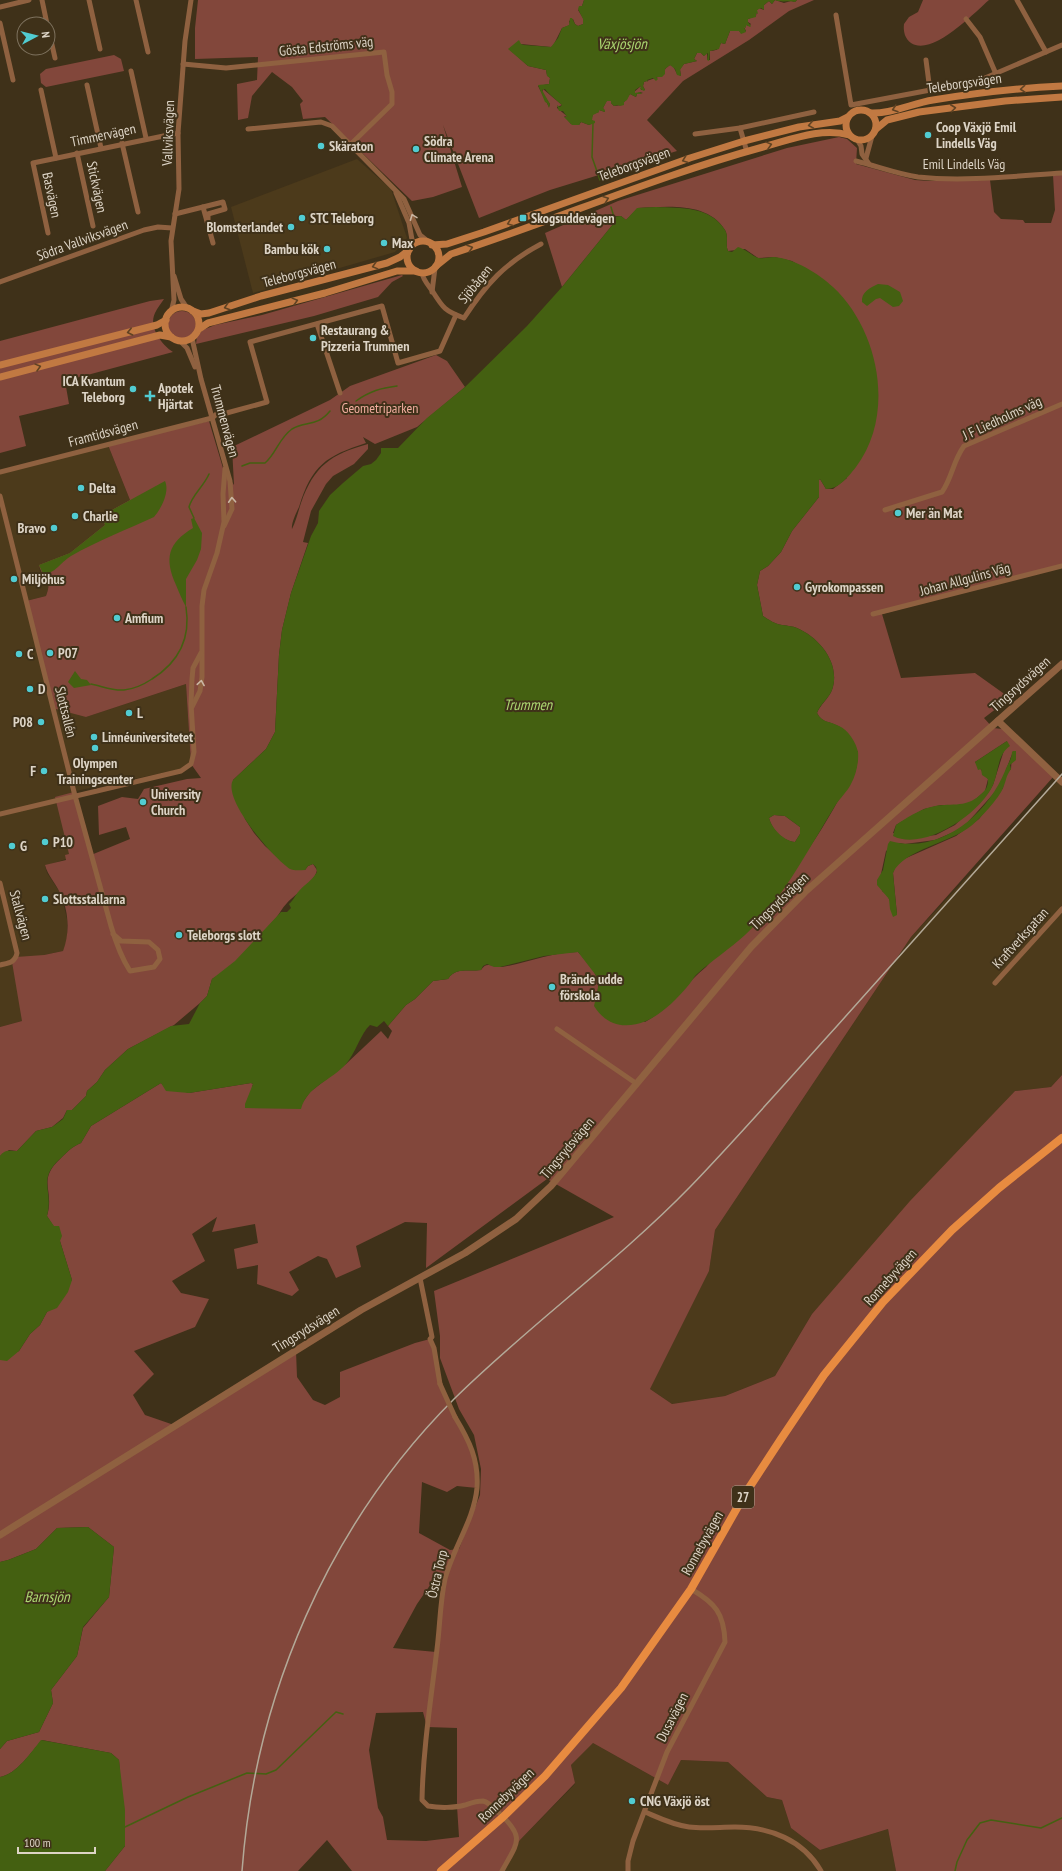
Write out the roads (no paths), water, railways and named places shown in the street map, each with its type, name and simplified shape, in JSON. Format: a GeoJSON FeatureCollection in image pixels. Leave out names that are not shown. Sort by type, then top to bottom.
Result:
{"type":"FeatureCollection","features":[{"type":"Feature","properties":{"kind":"main road","name":"Teleborgsvägen"},"geometry":{"type":"LineString","coordinates":[[871,113],[880,113],[912,104],[967,95],[1062,86]]}},
{"type":"Feature","properties":{"kind":"main road","name":"Teleborgsvägen"},"geometry":{"type":"LineString","coordinates":[[876,129],[887,120],[920,112],[1062,97]]}},
{"type":"Feature","properties":{"kind":"main road"},"geometry":{"type":"LineString","coordinates":[[857,110],[864,110],[871,113],[876,120],[876,129],[872,136],[865,140],[858,141],[849,135],[845,124],[848,117],[857,110]]}},
{"type":"Feature","properties":{"kind":"main road","name":"Teleborgsvägen"},"geometry":{"type":"LineString","coordinates":[[431,244],[448,244],[682,160],[744,141],[799,127],[840,121],[848,117]]}},
{"type":"Feature","properties":{"kind":"main road","name":"Teleborgsvägen"},"geometry":{"type":"LineString","coordinates":[[435,267],[451,254],[684,171],[800,137],[826,133],[840,133],[849,135]]}},
{"type":"Feature","properties":{"kind":"main road"},"geometry":{"type":"LineString","coordinates":[[420,242],[431,244],[438,253],[435,267],[430,271],[419,272],[408,262],[411,247],[420,242]]}},
{"type":"Feature","properties":{"kind":"main road","name":"Teleborgsvägen"},"geometry":{"type":"LineString","coordinates":[[190,310],[200,314],[209,312],[261,296],[387,263],[400,257],[411,247]]}},
{"type":"Feature","properties":{"kind":"main road","name":"Teleborgsvägen"},"geometry":{"type":"LineString","coordinates":[[198,329],[208,323],[310,297],[393,272],[404,270],[419,272]]}},
{"type":"Feature","properties":{"kind":"main road"},"geometry":{"type":"LineString","coordinates":[[0,365],[157,325],[166,320],[171,312],[178,308],[190,310],[198,319],[198,329],[192,338],[180,341],[171,337],[160,335],[0,377]]}},
{"type":"Feature","properties":{"kind":"main road"},"geometry":{"type":"LineString","coordinates":[[166,320],[166,329],[171,337]]}},
{"type":"Feature","properties":{"kind":"main road","name":"Ronnebyvägen"},"geometry":{"type":"LineString","coordinates":[[441,1871],[503,1817],[545,1776],[616,1694],[692,1589],[745,1494],[771,1453],[824,1375],[856,1334],[906,1276],[952,1230],[999,1188],[1062,1138]]}},
{"type":"Feature","properties":{"kind":"street"},"geometry":{"type":"LineString","coordinates":[[0,7],[19,1],[30,0]]}},
{"type":"Feature","properties":{"kind":"street"},"geometry":{"type":"LineString","coordinates":[[42,0],[46,16]]}},
{"type":"Feature","properties":{"kind":"street"},"geometry":{"type":"LineString","coordinates":[[89,0],[100,49]]}},
{"type":"Feature","properties":{"kind":"street"},"geometry":{"type":"LineString","coordinates":[[136,0],[148,52]]}},
{"type":"Feature","properties":{"kind":"street","name":"Vallviksvägen"},"geometry":{"type":"LineString","coordinates":[[171,312],[174,303],[172,228],[179,189],[178,132],[183,64],[191,0]]}},
{"type":"Feature","properties":{"kind":"street"},"geometry":{"type":"LineString","coordinates":[[1018,0],[1046,52]]}},
{"type":"Feature","properties":{"kind":"street"},"geometry":{"type":"LineString","coordinates":[[836,15],[851,105],[978,81],[1062,44]]}},
{"type":"Feature","properties":{"kind":"street"},"geometry":{"type":"LineString","coordinates":[[966,19],[980,38],[996,74]]}},
{"type":"Feature","properties":{"kind":"street"},"geometry":{"type":"LineString","coordinates":[[0,22],[13,80]]}},
{"type":"Feature","properties":{"kind":"street","name":"Gösta Edströms väg"},"geometry":{"type":"LineString","coordinates":[[183,64],[210,68],[226,68],[384,52],[387,75],[392,92],[392,104],[350,146]]}},
{"type":"Feature","properties":{"kind":"street"},"geometry":{"type":"LineString","coordinates":[[926,60],[930,91]]}},
{"type":"Feature","properties":{"kind":"street"},"geometry":{"type":"LineString","coordinates":[[131,71],[146,138]]}},
{"type":"Feature","properties":{"kind":"street"},"geometry":{"type":"LineString","coordinates":[[87,85],[101,148]]}},
{"type":"Feature","properties":{"kind":"street"},"geometry":{"type":"LineString","coordinates":[[41,90],[56,158]]}},
{"type":"Feature","properties":{"kind":"street"},"geometry":{"type":"LineString","coordinates":[[695,134],[740,128],[814,112]]}},
{"type":"Feature","properties":{"kind":"street"},"geometry":{"type":"LineString","coordinates":[[248,129],[320,122],[332,126],[408,204],[420,234],[431,244]]}},
{"type":"Feature","properties":{"kind":"street"},"geometry":{"type":"LineString","coordinates":[[740,128],[747,152]]}},
{"type":"Feature","properties":{"kind":"street","name":"Timmervägen"},"geometry":{"type":"LineString","coordinates":[[33,163],[178,132]]}},
{"type":"Feature","properties":{"kind":"street"},"geometry":{"type":"LineString","coordinates":[[866,158],[872,136]]}},
{"type":"Feature","properties":{"kind":"street"},"geometry":{"type":"LineString","coordinates":[[858,141],[861,146],[862,154],[869,164]]}},
{"type":"Feature","properties":{"kind":"street"},"geometry":{"type":"LineString","coordinates":[[122,143],[138,212]]}},
{"type":"Feature","properties":{"kind":"street","name":"Stickvägen"},"geometry":{"type":"LineString","coordinates":[[77,153],[94,226]]}},
{"type":"Feature","properties":{"kind":"street","name":"Emil Lindells Väg"},"geometry":{"type":"LineString","coordinates":[[856,161],[916,176],[935,178],[1062,173]]}},
{"type":"Feature","properties":{"kind":"street","name":"Basvägen"},"geometry":{"type":"LineString","coordinates":[[33,163],[48,233]]}},
{"type":"Feature","properties":{"kind":"street"},"geometry":{"type":"LineString","coordinates":[[395,190],[409,223],[411,247]]}},
{"type":"Feature","properties":{"kind":"street"},"geometry":{"type":"LineString","coordinates":[[175,214],[223,202],[225,209],[208,214],[208,220]]}},
{"type":"Feature","properties":{"kind":"street"},"geometry":{"type":"LineString","coordinates":[[203,207],[213,243]]}},
{"type":"Feature","properties":{"kind":"street","name":"Södra Vallviksvägen"},"geometry":{"type":"LineString","coordinates":[[0,282],[144,230],[158,227],[172,228]]}},
{"type":"Feature","properties":{"kind":"street","name":"Sjöbågen"},"geometry":{"type":"LineString","coordinates":[[419,272],[442,306],[464,318],[481,294],[505,267],[515,259],[541,244]]}},
{"type":"Feature","properties":{"kind":"street","name":"Vallviksvägen"},"geometry":{"type":"LineString","coordinates":[[172,267],[178,290],[190,310]]}},
{"type":"Feature","properties":{"kind":"street"},"geometry":{"type":"LineString","coordinates":[[432,292],[435,267]]}},
{"type":"Feature","properties":{"kind":"street"},"geometry":{"type":"LineString","coordinates":[[340,393],[317,324],[382,306],[398,363],[440,351],[456,315]]}},
{"type":"Feature","properties":{"kind":"street","name":"Framtidsvägen"},"geometry":{"type":"LineString","coordinates":[[0,472],[212,418],[219,412],[223,414],[267,402],[250,342],[317,324]]}},
{"type":"Feature","properties":{"kind":"street","name":"Trummenvägen"},"geometry":{"type":"LineString","coordinates":[[191,711],[200,691],[202,677],[202,606],[204,590],[217,553],[223,529],[230,515],[232,502],[230,481],[225,469],[201,379],[192,338]]}},
{"type":"Feature","properties":{"kind":"street","name":"Trummenvägen"},"geometry":{"type":"LineString","coordinates":[[180,341],[187,348],[201,379]]}},
{"type":"Feature","properties":{"kind":"street","name":"J F Liedholms väg"},"geometry":{"type":"LineString","coordinates":[[885,510],[942,492],[946,486],[957,456],[964,446],[1062,404]]}},
{"type":"Feature","properties":{"kind":"street","name":"Trummenvägen"},"geometry":{"type":"LineString","coordinates":[[223,529],[225,469]]}},
{"type":"Feature","properties":{"kind":"street","name":"Slottsallén"},"geometry":{"type":"LineString","coordinates":[[0,496],[75,796],[113,934],[120,954],[130,971],[154,967],[160,959],[158,950],[149,942],[121,941],[113,934]]}},
{"type":"Feature","properties":{"kind":"street","name":"Johan Allgulins Väg"},"geometry":{"type":"LineString","coordinates":[[874,614],[1062,566]]}},
{"type":"Feature","properties":{"kind":"street","name":"Trummenvägen"},"geometry":{"type":"LineString","coordinates":[[0,814],[182,771],[191,764],[194,752],[191,711],[192,673],[201,653]]}},
{"type":"Feature","properties":{"kind":"street","name":"Tingsrydsvägen"},"geometry":{"type":"LineString","coordinates":[[0,1535],[361,1310],[484,1242],[516,1219],[551,1186],[751,947],[780,917],[805,892],[1062,664]]}},
{"type":"Feature","properties":{"kind":"street"},"geometry":{"type":"LineString","coordinates":[[998,721],[1062,782]]}},
{"type":"Feature","properties":{"kind":"street","name":"Stallvägen"},"geometry":{"type":"LineString","coordinates":[[0,883],[17,954],[12,962],[0,965]]}},
{"type":"Feature","properties":{"kind":"street","name":"Kraftverksgatan"},"geometry":{"type":"LineString","coordinates":[[995,983],[1062,909]]}},
{"type":"Feature","properties":{"kind":"street"},"geometry":{"type":"LineString","coordinates":[[557,1029],[637,1084]]}},
{"type":"Feature","properties":{"kind":"street","name":"Östra Torp"},"geometry":{"type":"LineString","coordinates":[[420,1278],[423,1284],[432,1337],[430,1339],[434,1348],[440,1384],[455,1417],[468,1438],[474,1453],[477,1470],[477,1488],[474,1507],[454,1551],[445,1581],[423,1765],[422,1800],[428,1806],[434,1807],[464,1805],[471,1802],[485,1801],[503,1817]]}},
{"type":"Feature","properties":{"kind":"street","name":"Dusavägen"},"geometry":{"type":"LineString","coordinates":[[628,1871],[628,1861],[633,1841],[667,1752],[725,1642],[724,1631],[716,1606],[692,1589]]}},
{"type":"Feature","properties":{"kind":"street"},"geometry":{"type":"LineString","coordinates":[[645,1812],[674,1824],[688,1827],[749,1827],[775,1833],[786,1838],[804,1850],[822,1871]]}},
{"type":"Feature","properties":{"kind":"street"},"geometry":{"type":"LineString","coordinates":[[502,1871],[518,1839],[515,1830],[503,1817]]}},
{"type":"Feature","properties":{"kind":"water","name":"Växjösjön"},"geometry":{"type":"Polygon","coordinates":[[[584,0],[775,0],[772,4],[769,1],[764,5],[764,10],[761,8],[757,10],[758,14],[756,13],[756,17],[748,19],[751,26],[746,25],[746,28],[744,27],[746,32],[741,34],[739,31],[730,31],[725,44],[721,43],[719,49],[710,51],[709,61],[707,60],[708,53],[704,56],[701,53],[697,53],[694,59],[697,61],[684,64],[680,70],[681,76],[677,75],[675,69],[670,65],[665,69],[665,74],[662,77],[656,77],[658,79],[656,81],[653,78],[647,80],[648,82],[644,82],[644,91],[640,89],[641,86],[635,90],[635,93],[640,92],[642,94],[637,94],[636,97],[630,94],[624,102],[624,105],[614,106],[611,101],[607,101],[603,108],[605,112],[599,110],[599,112],[593,115],[592,120],[595,121],[595,123],[589,125],[581,122],[579,125],[572,125],[564,117],[567,117],[563,111],[559,111],[557,105],[560,107],[562,105],[545,89],[542,90],[550,104],[549,108],[545,102],[538,85],[549,84],[550,78],[547,76],[546,70],[528,66],[508,49],[519,40],[521,44],[524,45],[551,47],[558,38],[562,28],[569,25],[570,18],[572,18],[578,26],[583,24],[583,19],[578,9],[579,6],[582,6],[584,0]]]}},
{"type":"Feature","properties":{"kind":"water"},"geometry":{"type":"Polygon","coordinates":[[[775,0],[797,0],[795,2],[775,0]]]}},
{"type":"Feature","properties":{"kind":"water","name":"Trummen"},"geometry":{"type":"Polygon","coordinates":[[[637,208],[685,208],[703,212],[719,222],[725,230],[727,235],[728,251],[732,252],[738,247],[759,258],[782,258],[813,272],[833,287],[849,305],[862,326],[871,349],[877,373],[878,398],[876,423],[868,446],[856,467],[839,485],[826,489],[820,479],[819,480],[819,497],[792,531],[781,552],[768,566],[760,571],[757,585],[763,616],[777,624],[795,627],[805,632],[821,645],[831,662],[834,671],[832,690],[817,713],[821,719],[836,724],[845,730],[855,744],[858,752],[858,760],[856,773],[848,790],[835,806],[794,874],[758,921],[745,935],[696,975],[683,992],[658,1015],[646,1021],[638,1024],[623,1025],[616,1024],[604,1018],[594,1006],[599,983],[598,978],[578,952],[544,956],[500,967],[494,967],[487,964],[483,966],[481,970],[458,971],[451,975],[448,979],[433,981],[415,999],[406,1005],[388,1026],[384,1021],[377,1027],[370,1025],[346,1064],[308,1095],[301,1109],[245,1108],[245,1104],[253,1084],[251,1083],[189,1093],[166,1091],[161,1083],[91,1126],[81,1143],[64,1155],[49,1173],[47,1179],[49,1207],[47,1216],[54,1226],[59,1226],[62,1236],[60,1241],[72,1280],[68,1292],[57,1308],[47,1312],[40,1325],[30,1334],[19,1351],[7,1361],[0,1360],[0,1156],[5,1151],[17,1151],[36,1131],[52,1127],[63,1119],[67,1110],[72,1110],[86,1096],[87,1091],[97,1082],[105,1070],[128,1049],[171,1026],[189,1024],[200,1003],[207,996],[212,979],[235,961],[281,912],[287,912],[291,908],[289,904],[317,872],[316,867],[313,864],[308,866],[305,870],[296,870],[290,869],[282,863],[251,828],[235,800],[232,789],[233,780],[266,749],[275,732],[279,655],[282,630],[291,593],[311,536],[318,523],[319,511],[330,495],[343,483],[363,466],[371,464],[376,460],[381,453],[381,448],[398,448],[427,418],[465,387],[527,326],[562,287],[614,223],[613,217],[621,216],[626,220],[637,208]],[[774,815],[769,818],[779,834],[795,842],[800,834],[800,827],[785,816],[774,815]]]}},
{"type":"Feature","properties":{"kind":"water"},"geometry":{"type":"Polygon","coordinates":[[[878,284],[888,285],[900,292],[903,301],[899,306],[893,307],[880,298],[876,299],[867,306],[862,302],[865,293],[878,284]]]}},
{"type":"Feature","properties":{"kind":"water"},"geometry":{"type":"Polygon","coordinates":[[[165,481],[166,495],[162,505],[154,517],[101,540],[67,558],[51,572],[43,574],[39,565],[70,553],[105,525],[101,516],[165,481]]]}},
{"type":"Feature","properties":{"kind":"water"},"geometry":{"type":"Polygon","coordinates":[[[194,518],[202,533],[201,549],[197,560],[186,579],[186,607],[172,575],[170,559],[173,546],[178,539],[193,528],[191,519],[194,518]]]}},
{"type":"Feature","properties":{"kind":"water"},"geometry":{"type":"Polygon","coordinates":[[[75,671],[81,679],[87,680],[91,685],[74,688],[68,682],[75,671]]]}},
{"type":"Feature","properties":{"kind":"water"},"geometry":{"type":"Polygon","coordinates":[[[1007,741],[1010,746],[1000,759],[995,780],[987,796],[964,818],[950,827],[920,839],[906,840],[893,836],[896,825],[917,812],[926,808],[963,804],[969,802],[984,792],[988,784],[988,779],[982,775],[981,769],[978,770],[975,762],[1007,741]]]}},
{"type":"Feature","properties":{"kind":"water"},"geometry":{"type":"Polygon","coordinates":[[[1013,751],[1016,751],[1016,760],[1010,765],[1011,769],[1001,792],[979,819],[962,832],[906,858],[898,865],[893,873],[897,915],[893,917],[889,899],[877,885],[877,880],[883,870],[888,844],[890,841],[909,844],[927,842],[944,837],[960,828],[974,816],[997,787],[1013,751]]]}},
{"type":"Feature","properties":{"kind":"water","name":"Barnsjön"},"geometry":{"type":"Polygon","coordinates":[[[88,1527],[114,1547],[109,1597],[83,1627],[77,1656],[51,1690],[53,1703],[39,1732],[7,1741],[0,1749],[0,1562],[36,1549],[57,1528],[88,1527]]]}},
{"type":"Feature","properties":{"kind":"water"},"geometry":{"type":"Polygon","coordinates":[[[41,1740],[111,1753],[119,1760],[125,1810],[125,1846],[105,1871],[0,1871],[0,1777],[12,1772],[18,1767],[41,1740]]]}},
{"type":"Feature","properties":{"kind":"waterway"},"geometry":{"type":"LineString","coordinates":[[593,123],[592,157],[600,180]]}},
{"type":"Feature","properties":{"kind":"waterway"},"geometry":{"type":"LineString","coordinates":[[611,207],[614,217]]}},
{"type":"Feature","properties":{"kind":"waterway"},"geometry":{"type":"LineString","coordinates":[[356,401],[376,390],[397,386]]}},
{"type":"Feature","properties":{"kind":"waterway"},"geometry":{"type":"LineString","coordinates":[[242,466],[250,463],[265,463],[284,437],[292,429],[297,426],[316,422],[330,411]]}},
{"type":"Feature","properties":{"kind":"waterway"},"geometry":{"type":"LineString","coordinates":[[194,518],[189,507],[193,498],[209,474]]}},
{"type":"Feature","properties":{"kind":"waterway"},"geometry":{"type":"LineString","coordinates":[[91,684],[115,690],[135,688],[152,679],[161,672],[176,657],[185,639],[187,629],[186,607]]}},
{"type":"Feature","properties":{"kind":"waterway"},"geometry":{"type":"LineString","coordinates":[[125,1827],[188,1797],[247,1773],[266,1774],[276,1770],[336,1712],[343,1714]]}},
{"type":"Feature","properties":{"kind":"waterway"},"geometry":{"type":"LineString","coordinates":[[955,1871],[957,1862],[967,1840],[980,1823],[991,1820],[1041,1828],[1062,1818]]}},
{"type":"Feature","properties":{"kind":"railway"},"geometry":{"type":"LineString","coordinates":[[242,1871],[250,1805],[263,1741],[282,1677],[306,1616],[335,1557],[370,1501],[410,1448],[454,1399],[512,1345],[632,1242],[690,1187],[837,1026],[1062,774]]}},
{"type":"Feature","properties":{"kind":"place","name":"Coop Växjö Emil Lindells Väg"},"geometry":{"type":"Point","coordinates":[928,135]}},
{"type":"Feature","properties":{"kind":"place","name":"Skäraton"},"geometry":{"type":"Point","coordinates":[321,146]}},
{"type":"Feature","properties":{"kind":"place","name":"Södra Climate Arena"},"geometry":{"type":"Point","coordinates":[416,149]}},
{"type":"Feature","properties":{"kind":"place","name":"STC Teleborg"},"geometry":{"type":"Point","coordinates":[302,218]}},
{"type":"Feature","properties":{"kind":"place","name":"Skogsuddevägen"},"geometry":{"type":"Point","coordinates":[523,218]}},
{"type":"Feature","properties":{"kind":"place","name":"Blomsterlandet"},"geometry":{"type":"Point","coordinates":[291,227]}},
{"type":"Feature","properties":{"kind":"place","name":"Max"},"geometry":{"type":"Point","coordinates":[384,243]}},
{"type":"Feature","properties":{"kind":"place","name":"Bambu kök"},"geometry":{"type":"Point","coordinates":[327,249]}},
{"type":"Feature","properties":{"kind":"place","name":"Restaurang & Pizzeria Trummen"},"geometry":{"type":"Point","coordinates":[313,338]}},
{"type":"Feature","properties":{"kind":"place","name":"ICA Kvantum Teleborg"},"geometry":{"type":"Point","coordinates":[133,389]}},
{"type":"Feature","properties":{"kind":"place","name":"Apotek Hjärtat"},"geometry":{"type":"Point","coordinates":[150,396]}},
{"type":"Feature","properties":{"kind":"place","name":"Delta"},"geometry":{"type":"Point","coordinates":[81,488]}},
{"type":"Feature","properties":{"kind":"place","name":"Mer än Mat"},"geometry":{"type":"Point","coordinates":[898,513]}},
{"type":"Feature","properties":{"kind":"place","name":"Charlie"},"geometry":{"type":"Point","coordinates":[75,516]}},
{"type":"Feature","properties":{"kind":"place","name":"Bravo"},"geometry":{"type":"Point","coordinates":[54,528]}},
{"type":"Feature","properties":{"kind":"place","name":"Miljöhus"},"geometry":{"type":"Point","coordinates":[14,579]}},
{"type":"Feature","properties":{"kind":"place","name":"Gyrokompassen"},"geometry":{"type":"Point","coordinates":[797,587]}},
{"type":"Feature","properties":{"kind":"place","name":"Amfium"},"geometry":{"type":"Point","coordinates":[117,618]}},
{"type":"Feature","properties":{"kind":"place","name":"P07"},"geometry":{"type":"Point","coordinates":[50,653]}},
{"type":"Feature","properties":{"kind":"place","name":"C"},"geometry":{"type":"Point","coordinates":[19,654]}},
{"type":"Feature","properties":{"kind":"place","name":"D"},"geometry":{"type":"Point","coordinates":[30,689]}},
{"type":"Feature","properties":{"kind":"place","name":"L"},"geometry":{"type":"Point","coordinates":[129,713]}},
{"type":"Feature","properties":{"kind":"place","name":"P08"},"geometry":{"type":"Point","coordinates":[41,722]}},
{"type":"Feature","properties":{"kind":"place","name":"Linnéuniversitetet"},"geometry":{"type":"Point","coordinates":[94,737]}},
{"type":"Feature","properties":{"kind":"place","name":"Olympen Trainingscenter"},"geometry":{"type":"Point","coordinates":[95,748]}},
{"type":"Feature","properties":{"kind":"place","name":"F"},"geometry":{"type":"Point","coordinates":[44,771]}},
{"type":"Feature","properties":{"kind":"place","name":"University Church"},"geometry":{"type":"Point","coordinates":[143,802]}},
{"type":"Feature","properties":{"kind":"place","name":"P10"},"geometry":{"type":"Point","coordinates":[45,842]}},
{"type":"Feature","properties":{"kind":"place","name":"G"},"geometry":{"type":"Point","coordinates":[12,846]}},
{"type":"Feature","properties":{"kind":"place","name":"Slottsstallarna"},"geometry":{"type":"Point","coordinates":[45,899]}},
{"type":"Feature","properties":{"kind":"place","name":"Teleborgs slott"},"geometry":{"type":"Point","coordinates":[179,935]}},
{"type":"Feature","properties":{"kind":"place","name":"Brände udde förskola"},"geometry":{"type":"Point","coordinates":[552,987]}},
{"type":"Feature","properties":{"kind":"place","name":"CNG Växjö öst"},"geometry":{"type":"Point","coordinates":[632,1801]}},
{"type":"Feature","properties":{"kind":"park label","name":"Geometriparken"},"geometry":{"type":"Point","coordinates":[380,408]}}]}
